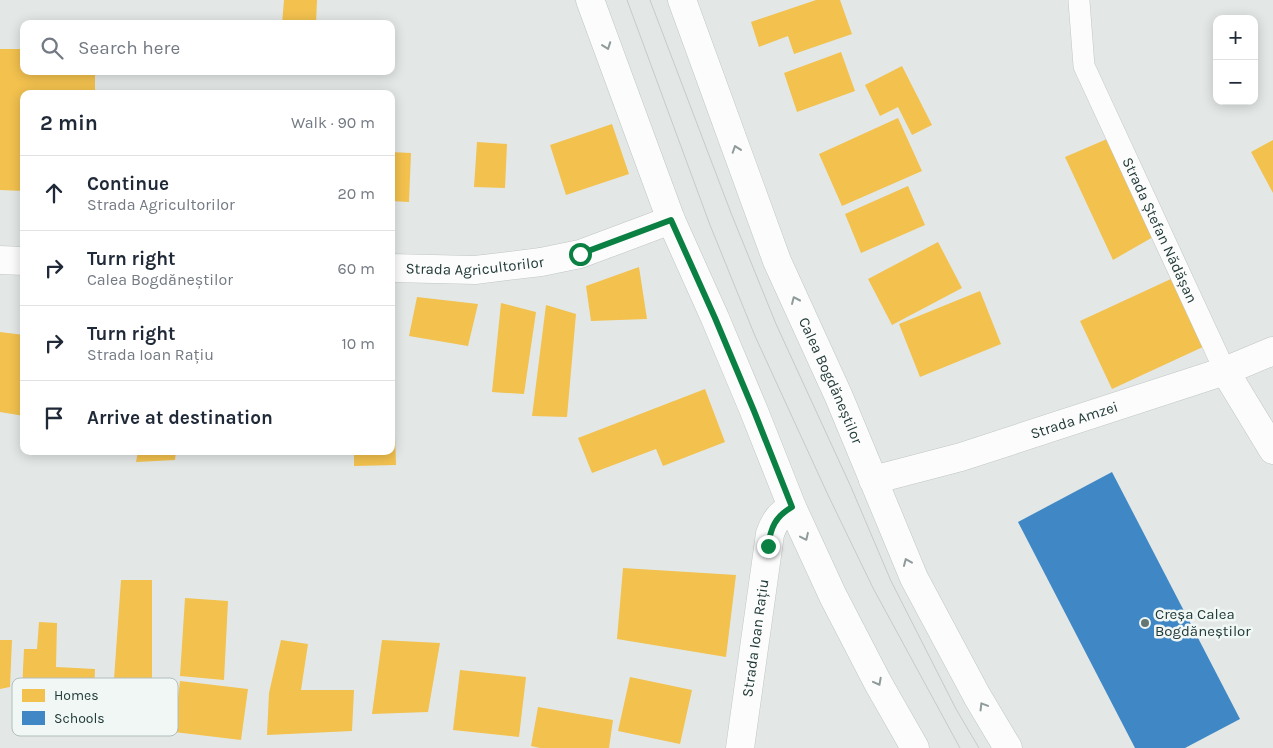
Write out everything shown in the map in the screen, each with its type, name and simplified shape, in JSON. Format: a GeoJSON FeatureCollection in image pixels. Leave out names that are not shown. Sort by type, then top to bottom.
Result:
{"type":"FeatureCollection","features":[{"type":"Feature","properties":{"kind":"main road"},"geometry":{"type":"LineString","coordinates":[[590,0],[671,220],[715,318],[792,507],[833,596],[915,748]]}},
{"type":"Feature","properties":{"kind":"main road","name":"Calea Bogdăneștilor"},"geometry":{"type":"LineString","coordinates":[[682,0],[777,261],[839,397],[914,578],[977,696],[1008,748]]}},
{"type":"Feature","properties":{"kind":"main road","name":"Strada Agricultorilor"},"geometry":{"type":"LineString","coordinates":[[395,268],[476,270],[541,262],[580,254],[671,220]]}},
{"type":"Feature","properties":{"kind":"main road"},"geometry":{"type":"LineString","coordinates":[[0,260],[20,261]]}},
{"type":"Feature","properties":{"kind":"main road","name":"Strada Amzei"},"geometry":{"type":"LineString","coordinates":[[873,480],[961,457],[1225,371],[1273,351]]}},
{"type":"Feature","properties":{"kind":"main road","name":"Strada Ștefan Nădășan"},"geometry":{"type":"LineString","coordinates":[[1225,371],[1273,450]]}},
{"type":"Feature","properties":{"kind":"main road","name":"Strada Ioan Rațiu"},"geometry":{"type":"LineString","coordinates":[[740,748],[770,534],[774,523],[781,513],[792,507]]}},
{"type":"Feature","properties":{"kind":"lane","name":"Strada Ștefan Nădășan"},"geometry":{"type":"LineString","coordinates":[[1079,0],[1084,66],[1225,371]]}},
{"type":"Feature","properties":{"kind":"building: Homes"},"geometry":{"type":"Polygon","coordinates":[[[284,0],[317,0],[316,20],[282,20],[284,0]]]}},
{"type":"Feature","properties":{"kind":"building: Homes"},"geometry":{"type":"Polygon","coordinates":[[[816,0],[840,0],[852,34],[794,54],[788,36],[759,47],[751,22],[816,0]]]}},
{"type":"Feature","properties":{"kind":"building: Homes"},"geometry":{"type":"Polygon","coordinates":[[[0,49],[20,49],[20,75],[95,75],[95,90],[20,90],[20,191],[0,190],[0,49]]]}},
{"type":"Feature","properties":{"kind":"building: Homes"},"geometry":{"type":"Polygon","coordinates":[[[841,52],[855,91],[797,112],[784,73],[841,52]]]}},
{"type":"Feature","properties":{"kind":"building: Homes"},"geometry":{"type":"Polygon","coordinates":[[[902,66],[932,125],[912,135],[898,107],[880,116],[865,85],[902,66]]]}},
{"type":"Feature","properties":{"kind":"building: Homes"},"geometry":{"type":"Polygon","coordinates":[[[898,118],[922,171],[842,206],[819,154],[898,118]]]}},
{"type":"Feature","properties":{"kind":"building: Homes"},"geometry":{"type":"Polygon","coordinates":[[[612,124],[629,174],[566,195],[550,145],[612,124]]]}},
{"type":"Feature","properties":{"kind":"building: Homes"},"geometry":{"type":"Polygon","coordinates":[[[1107,139],[1153,237],[1113,260],[1065,157],[1107,139]]]}},
{"type":"Feature","properties":{"kind":"building: Homes"},"geometry":{"type":"Polygon","coordinates":[[[1273,140],[1273,193],[1251,152],[1273,140]]]}},
{"type":"Feature","properties":{"kind":"building: Homes"},"geometry":{"type":"Polygon","coordinates":[[[477,142],[507,144],[505,188],[474,187],[477,142]]]}},
{"type":"Feature","properties":{"kind":"building: Homes"},"geometry":{"type":"Polygon","coordinates":[[[395,152],[411,153],[409,202],[395,201],[395,152]]]}},
{"type":"Feature","properties":{"kind":"building: Homes"},"geometry":{"type":"Polygon","coordinates":[[[908,186],[925,225],[861,253],[845,214],[908,186]]]}},
{"type":"Feature","properties":{"kind":"building: Homes"},"geometry":{"type":"Polygon","coordinates":[[[938,242],[962,288],[892,325],[868,279],[938,242]]]}},
{"type":"Feature","properties":{"kind":"building: Homes"},"geometry":{"type":"Polygon","coordinates":[[[639,267],[647,319],[591,321],[586,286],[639,267]]]}},
{"type":"Feature","properties":{"kind":"building: Homes"},"geometry":{"type":"Polygon","coordinates":[[[1173,278],[1205,346],[1112,389],[1080,321],[1173,278]]]}},
{"type":"Feature","properties":{"kind":"building: Homes"},"geometry":{"type":"Polygon","coordinates":[[[980,291],[1001,344],[920,377],[899,324],[980,291]]]}},
{"type":"Feature","properties":{"kind":"building: Homes"},"geometry":{"type":"Polygon","coordinates":[[[417,297],[478,304],[468,346],[409,336],[417,297]]]}},
{"type":"Feature","properties":{"kind":"building: Homes"},"geometry":{"type":"Polygon","coordinates":[[[501,303],[536,312],[524,394],[492,392],[501,303]]]}},
{"type":"Feature","properties":{"kind":"building: Homes"},"geometry":{"type":"Polygon","coordinates":[[[546,305],[576,314],[567,417],[532,416],[546,305]]]}},
{"type":"Feature","properties":{"kind":"building: Homes"},"geometry":{"type":"Polygon","coordinates":[[[0,332],[20,334],[20,415],[0,412],[0,332]]]}},
{"type":"Feature","properties":{"kind":"building: Homes"},"geometry":{"type":"Polygon","coordinates":[[[705,389],[725,442],[663,466],[656,449],[592,473],[578,438],[705,389]]]}},
{"type":"Feature","properties":{"kind":"building: Homes"},"geometry":{"type":"Polygon","coordinates":[[[395,435],[396,465],[354,466],[354,455],[395,455],[395,435]]]}},
{"type":"Feature","properties":{"kind":"building: Homes"},"geometry":{"type":"Polygon","coordinates":[[[137,455],[176,455],[175,460],[136,462],[137,455]]]}},
{"type":"Feature","properties":{"kind":"building: Homes"},"geometry":{"type":"Polygon","coordinates":[[[623,568],[736,575],[726,657],[617,639],[623,568]]]}},
{"type":"Feature","properties":{"kind":"building: Homes"},"geometry":{"type":"Polygon","coordinates":[[[121,580],[152,580],[152,678],[114,678],[121,580]]]}},
{"type":"Feature","properties":{"kind":"building: Homes"},"geometry":{"type":"Polygon","coordinates":[[[185,598],[228,601],[224,680],[180,676],[185,598]]]}},
{"type":"Feature","properties":{"kind":"building: Homes"},"geometry":{"type":"Polygon","coordinates":[[[39,622],[57,623],[56,667],[95,669],[95,678],[23,678],[24,649],[37,649],[39,622]]]}},
{"type":"Feature","properties":{"kind":"building: Homes"},"geometry":{"type":"Polygon","coordinates":[[[0,640],[12,640],[10,687],[0,689],[0,640]]]}},
{"type":"Feature","properties":{"kind":"building: Homes"},"geometry":{"type":"Polygon","coordinates":[[[281,640],[308,644],[301,690],[354,690],[352,731],[267,735],[269,693],[281,640]]]}},
{"type":"Feature","properties":{"kind":"building: Homes"},"geometry":{"type":"Polygon","coordinates":[[[382,640],[440,643],[428,712],[372,714],[382,640]]]}},
{"type":"Feature","properties":{"kind":"building: Homes"},"geometry":{"type":"Polygon","coordinates":[[[460,670],[526,677],[519,737],[453,730],[460,670]]]}},
{"type":"Feature","properties":{"kind":"building: Homes"},"geometry":{"type":"Polygon","coordinates":[[[630,677],[692,690],[680,744],[618,731],[630,677]]]}},
{"type":"Feature","properties":{"kind":"building: Homes"},"geometry":{"type":"Polygon","coordinates":[[[180,681],[248,689],[241,740],[178,732],[180,681]]]}},
{"type":"Feature","properties":{"kind":"building: Homes"},"geometry":{"type":"Polygon","coordinates":[[[538,707],[613,720],[609,748],[540,748],[531,746],[538,707]]]}},
{"type":"Feature","properties":{"kind":"building: Schools"},"geometry":{"type":"Polygon","coordinates":[[[1112,472],[1240,719],[1185,748],[1135,748],[1018,522],[1112,472]]]}},
{"type":"Feature","properties":{"kind":"tram line"},"geometry":{"type":"LineString","coordinates":[[627,0],[710,225],[755,336],[873,588],[960,748]]}},
{"type":"Feature","properties":{"kind":"tram line"},"geometry":{"type":"LineString","coordinates":[[650,0],[731,213],[776,324],[851,487],[891,581],[956,709],[979,748]]}},
{"type":"Feature","properties":{"kind":"place","name":"Creșa Calea Bogdăneștilor"},"geometry":{"type":"Point","coordinates":[1145,623]}},
{"type":"Feature","properties":{"kind":"route"},"geometry":{"type":"LineString","coordinates":[[580,254],[671,220],[715,318],[792,507],[781,513],[774,523],[768,546]]}}]}
